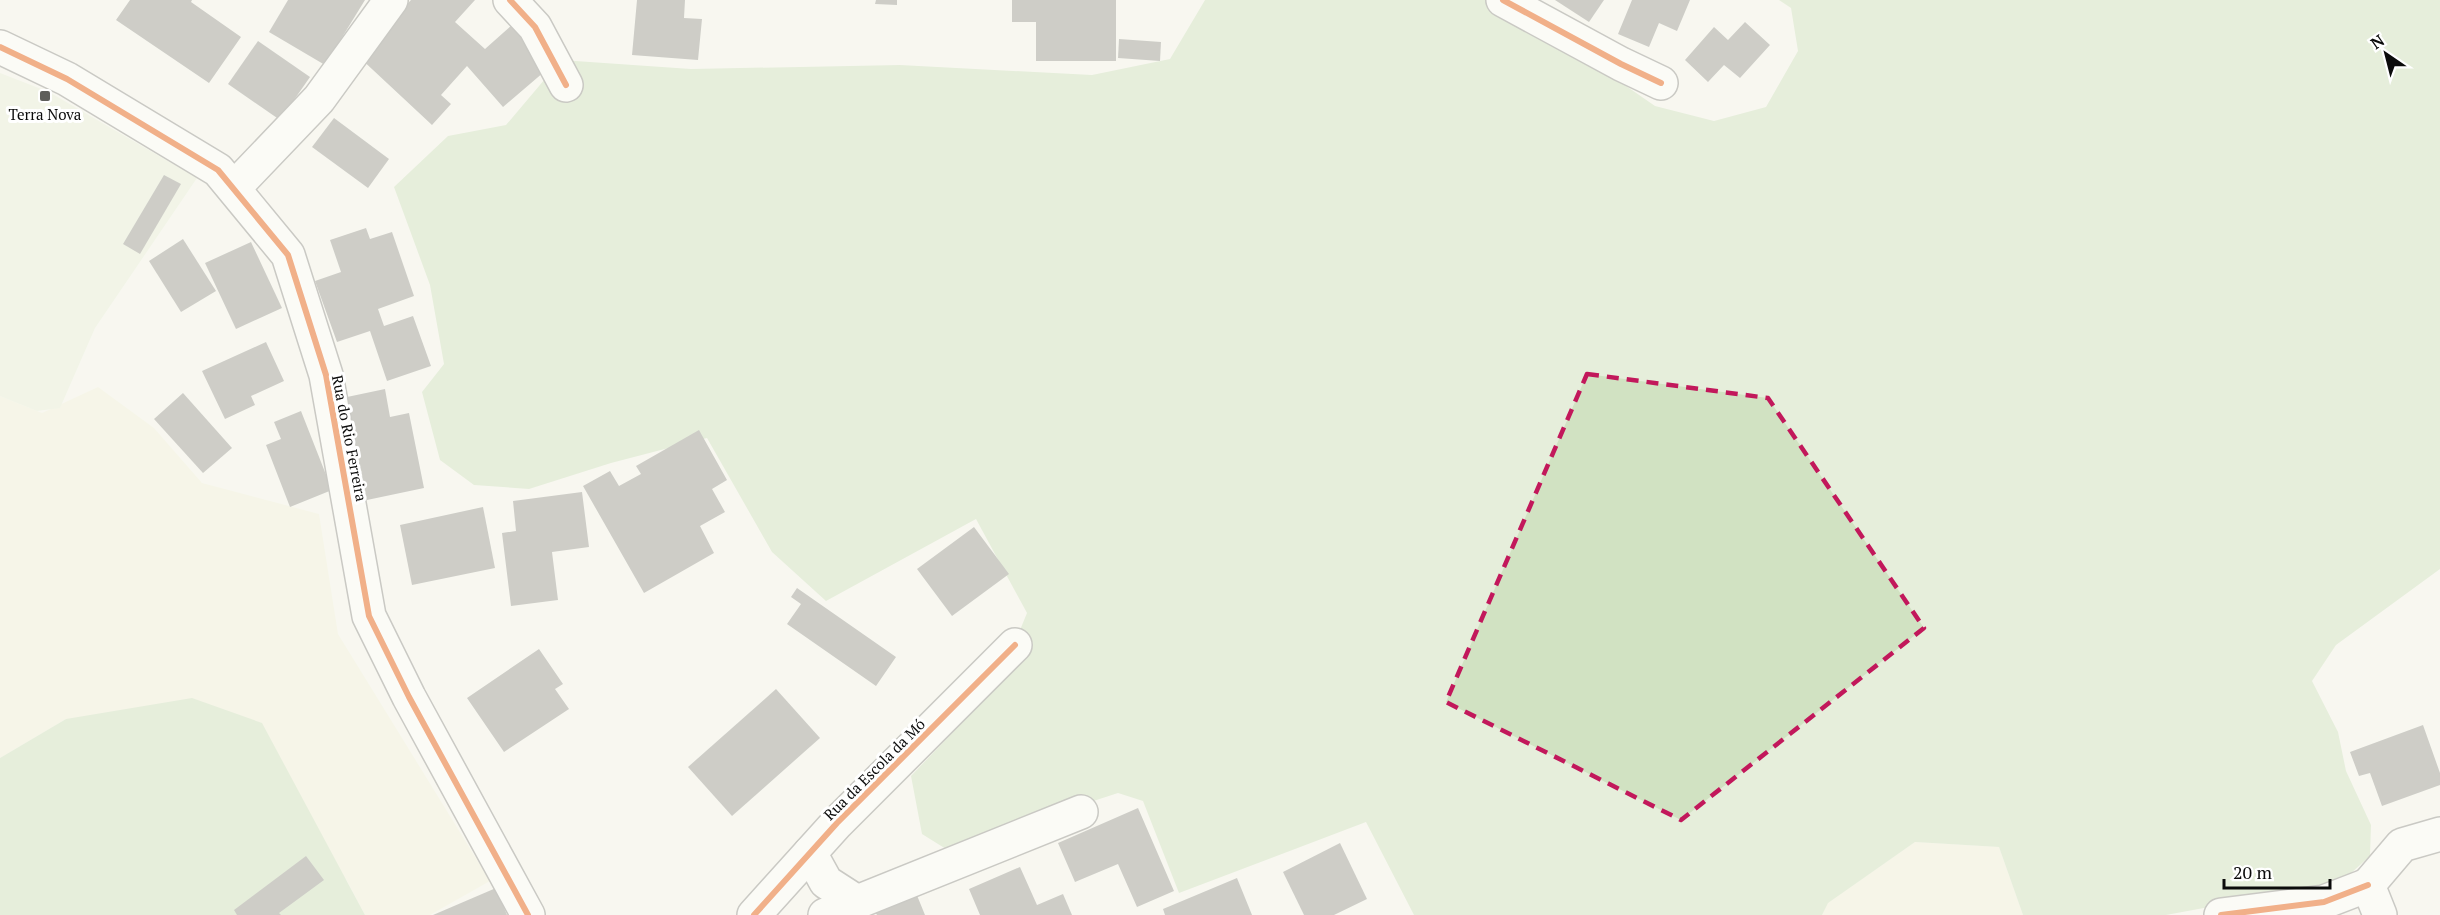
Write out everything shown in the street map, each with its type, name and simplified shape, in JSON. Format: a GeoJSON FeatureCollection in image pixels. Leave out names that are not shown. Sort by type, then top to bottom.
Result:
{"type":"FeatureCollection","features":[{"type":"Feature","properties":{"kind":"street"},"geometry":{"type":"LineString","coordinates":[[234,188],[319,99],[391,0]]}},
{"type":"Feature","properties":{"kind":"street"},"geometry":{"type":"LineString","coordinates":[[510,0],[535,27],[566,85]]}},
{"type":"Feature","properties":{"kind":"street"},"geometry":{"type":"LineString","coordinates":[[1503,0],[1661,83]]}},
{"type":"Feature","properties":{"kind":"street","name":"Rua do Rio Ferreira"},"geometry":{"type":"LineString","coordinates":[[0,47],[77,85],[218,170],[288,255],[326,375],[369,616],[409,697],[528,915]]}},
{"type":"Feature","properties":{"kind":"street","name":"Rua da Escola da Mó"},"geometry":{"type":"LineString","coordinates":[[754,915],[837,822],[1015,645]]}},
{"type":"Feature","properties":{"kind":"street"},"geometry":{"type":"LineString","coordinates":[[825,915],[1081,812]]}},
{"type":"Feature","properties":{"kind":"street"},"geometry":{"type":"LineString","coordinates":[[2221,915],[2324,902],[2368,885],[2402,845],[2440,834]]}},
{"type":"Feature","properties":{"kind":"street"},"geometry":{"type":"LineString","coordinates":[[810,853],[826,882],[857,902]]}},
{"type":"Feature","properties":{"kind":"street"},"geometry":{"type":"LineString","coordinates":[[2368,885],[2380,915]]}},
{"type":"Feature","properties":{"kind":"highlighted area"},"geometry":{"type":"Polygon","coordinates":[[[1587,374],[1768,398],[1924,628],[1681,820],[1446,702],[1587,374]]]}},
{"type":"Feature","properties":{"kind":"green space"},"geometry":{"type":"Polygon","coordinates":[[[1205,0],[1486,0],[1535,23],[1655,106],[1714,121],[1766,107],[1798,51],[1791,8],[1779,0],[2440,0],[2440,569],[2336,645],[2312,681],[2338,732],[2346,771],[2371,825],[2370,856],[2340,883],[2166,915],[2023,915],[1999,847],[1915,842],[1828,903],[1822,915],[1414,915],[1366,822],[1179,893],[1143,801],[1118,793],[946,849],[922,834],[911,776],[997,686],[1027,613],[976,519],[826,601],[772,552],[707,438],[611,463],[529,489],[474,485],[440,460],[422,392],[444,364],[430,285],[394,187],[448,136],[506,125],[561,60],[691,69],[900,65],[1092,75],[1170,59],[1205,0]]]}},
{"type":"Feature","properties":{"kind":"green space"},"geometry":{"type":"Polygon","coordinates":[[[0,73],[49,92],[197,178],[95,328],[60,408],[37,411],[0,396],[0,73]]]}},
{"type":"Feature","properties":{"kind":"green space"},"geometry":{"type":"Polygon","coordinates":[[[98,387],[154,428],[202,483],[319,514],[338,634],[490,881],[430,915],[365,915],[346,879],[66,719],[0,758],[0,396],[42,413],[98,387]]]}},
{"type":"Feature","properties":{"kind":"green space"},"geometry":{"type":"Polygon","coordinates":[[[192,698],[262,723],[365,915],[0,915],[0,758],[66,719],[192,698]]]}},
{"type":"Feature","properties":{"kind":"green space"},"geometry":{"type":"Polygon","coordinates":[[[1915,842],[1999,847],[2023,915],[1822,915],[1827,903],[1915,842]]]}},
{"type":"Feature","properties":{"kind":"building"},"geometry":{"type":"Polygon","coordinates":[[[130,0],[192,0],[191,2],[241,37],[209,83],[116,20],[130,0]]]}},
{"type":"Feature","properties":{"kind":"building"},"geometry":{"type":"Polygon","coordinates":[[[288,0],[365,0],[325,65],[269,32],[288,0]]]}},
{"type":"Feature","properties":{"kind":"building"},"geometry":{"type":"Polygon","coordinates":[[[411,0],[475,0],[455,22],[485,49],[513,24],[551,66],[503,107],[467,66],[441,95],[451,104],[432,125],[358,56],[411,0]]]}},
{"type":"Feature","properties":{"kind":"building"},"geometry":{"type":"Polygon","coordinates":[[[637,0],[685,0],[684,18],[702,19],[698,60],[632,55],[637,0]]]}},
{"type":"Feature","properties":{"kind":"building"},"geometry":{"type":"Polygon","coordinates":[[[876,0],[897,0],[897,5],[875,4],[876,0]]]}},
{"type":"Feature","properties":{"kind":"building"},"geometry":{"type":"Polygon","coordinates":[[[1012,0],[1116,0],[1116,61],[1036,61],[1036,22],[1012,22],[1012,0]]]}},
{"type":"Feature","properties":{"kind":"building"},"geometry":{"type":"Polygon","coordinates":[[[1555,0],[1604,0],[1589,22],[1555,0]]]}},
{"type":"Feature","properties":{"kind":"building"},"geometry":{"type":"Polygon","coordinates":[[[1632,0],[1690,0],[1677,31],[1659,23],[1649,47],[1618,34],[1632,0]]]}},
{"type":"Feature","properties":{"kind":"building"},"geometry":{"type":"Polygon","coordinates":[[[1745,22],[1770,45],[1740,78],[1724,65],[1708,82],[1685,60],[1714,27],[1728,40],[1745,22]]]}},
{"type":"Feature","properties":{"kind":"building"},"geometry":{"type":"Polygon","coordinates":[[[1119,39],[1161,42],[1160,61],[1118,58],[1119,39]]]}},
{"type":"Feature","properties":{"kind":"building"},"geometry":{"type":"Polygon","coordinates":[[[258,41],[310,77],[280,120],[228,84],[258,41]]]}},
{"type":"Feature","properties":{"kind":"building"},"geometry":{"type":"Polygon","coordinates":[[[334,118],[389,159],[368,188],[312,147],[334,118]]]}},
{"type":"Feature","properties":{"kind":"building"},"geometry":{"type":"Polygon","coordinates":[[[164,175],[181,184],[140,254],[123,244],[164,175]]]}},
{"type":"Feature","properties":{"kind":"building"},"geometry":{"type":"Polygon","coordinates":[[[366,228],[370,239],[392,232],[414,296],[378,309],[384,326],[413,316],[431,366],[387,381],[370,331],[337,342],[315,281],[341,272],[330,240],[366,228]]]}},
{"type":"Feature","properties":{"kind":"building"},"geometry":{"type":"Polygon","coordinates":[[[183,239],[216,291],[181,312],[149,261],[183,239]]]}},
{"type":"Feature","properties":{"kind":"building"},"geometry":{"type":"Polygon","coordinates":[[[251,242],[282,308],[236,329],[205,263],[251,242]]]}},
{"type":"Feature","properties":{"kind":"building"},"geometry":{"type":"Polygon","coordinates":[[[266,342],[284,381],[251,396],[255,405],[225,419],[202,371],[266,342]]]}},
{"type":"Feature","properties":{"kind":"building"},"geometry":{"type":"Polygon","coordinates":[[[385,389],[390,417],[409,413],[424,488],[367,500],[347,397],[385,389]]]}},
{"type":"Feature","properties":{"kind":"building"},"geometry":{"type":"Polygon","coordinates":[[[183,393],[232,448],[203,473],[154,419],[183,393]]]}},
{"type":"Feature","properties":{"kind":"building"},"geometry":{"type":"Polygon","coordinates":[[[301,411],[332,490],[290,507],[266,445],[281,439],[274,422],[301,411]]]}},
{"type":"Feature","properties":{"kind":"building"},"geometry":{"type":"Polygon","coordinates":[[[699,430],[727,480],[712,489],[725,512],[700,526],[714,553],[644,593],[583,486],[610,471],[619,486],[641,474],[636,466],[699,430]]]}},
{"type":"Feature","properties":{"kind":"building"},"geometry":{"type":"Polygon","coordinates":[[[582,492],[589,547],[552,552],[558,600],[511,606],[502,533],[516,531],[513,501],[582,492]]]}},
{"type":"Feature","properties":{"kind":"building"},"geometry":{"type":"Polygon","coordinates":[[[483,507],[495,568],[412,585],[400,525],[483,507]]]}},
{"type":"Feature","properties":{"kind":"building"},"geometry":{"type":"Polygon","coordinates":[[[974,527],[1009,574],[952,616],[917,569],[974,527]]]}},
{"type":"Feature","properties":{"kind":"building"},"geometry":{"type":"Polygon","coordinates":[[[797,588],[896,657],[876,686],[787,624],[801,604],[791,597],[797,588]]]}},
{"type":"Feature","properties":{"kind":"building"},"geometry":{"type":"Polygon","coordinates":[[[539,649],[563,684],[555,689],[569,709],[504,752],[467,698],[539,649]]]}},
{"type":"Feature","properties":{"kind":"building"},"geometry":{"type":"Polygon","coordinates":[[[776,689],[820,738],[732,816],[688,767],[776,689]]]}},
{"type":"Feature","properties":{"kind":"building"},"geometry":{"type":"Polygon","coordinates":[[[2423,725],[2440,773],[2440,785],[2382,806],[2370,773],[2359,776],[2350,752],[2423,725]]]}},
{"type":"Feature","properties":{"kind":"building"},"geometry":{"type":"Polygon","coordinates":[[[1138,808],[1174,891],[1137,907],[1118,864],[1075,882],[1058,843],[1138,808]]]}},
{"type":"Feature","properties":{"kind":"building"},"geometry":{"type":"Polygon","coordinates":[[[1340,843],[1367,899],[1334,915],[1304,915],[1283,872],[1340,843]]]}},
{"type":"Feature","properties":{"kind":"building"},"geometry":{"type":"Polygon","coordinates":[[[306,856],[324,880],[279,913],[281,915],[237,915],[234,910],[306,856]]]}},
{"type":"Feature","properties":{"kind":"building"},"geometry":{"type":"Polygon","coordinates":[[[1020,867],[1037,905],[1063,894],[1072,915],[980,915],[969,889],[1020,867]]]}},
{"type":"Feature","properties":{"kind":"building"},"geometry":{"type":"Polygon","coordinates":[[[1237,878],[1252,915],[1165,915],[1163,909],[1237,878]]]}},
{"type":"Feature","properties":{"kind":"building"},"geometry":{"type":"Polygon","coordinates":[[[496,888],[507,915],[433,915],[496,888]]]}},
{"type":"Feature","properties":{"kind":"building"},"geometry":{"type":"Polygon","coordinates":[[[916,893],[925,915],[877,915],[875,912],[916,893]]]}},
{"type":"Feature","properties":{"kind":"cycle path"},"geometry":{"type":"LineString","coordinates":[[510,0],[535,27],[566,85]]}},
{"type":"Feature","properties":{"kind":"cycle path"},"geometry":{"type":"LineString","coordinates":[[1503,0],[1661,83]]}},
{"type":"Feature","properties":{"kind":"cycle path"},"geometry":{"type":"LineString","coordinates":[[0,47],[67,79],[218,170],[288,255],[326,375],[369,616],[409,697],[528,915]]}},
{"type":"Feature","properties":{"kind":"cycle path"},"geometry":{"type":"LineString","coordinates":[[754,915],[837,823],[1015,645]]}},
{"type":"Feature","properties":{"kind":"cycle path"},"geometry":{"type":"LineString","coordinates":[[2221,915],[2324,902],[2368,885]]}},
{"type":"Feature","properties":{"kind":"place","name":"Terra Nova"},"geometry":{"type":"Point","coordinates":[45,96]}}]}
